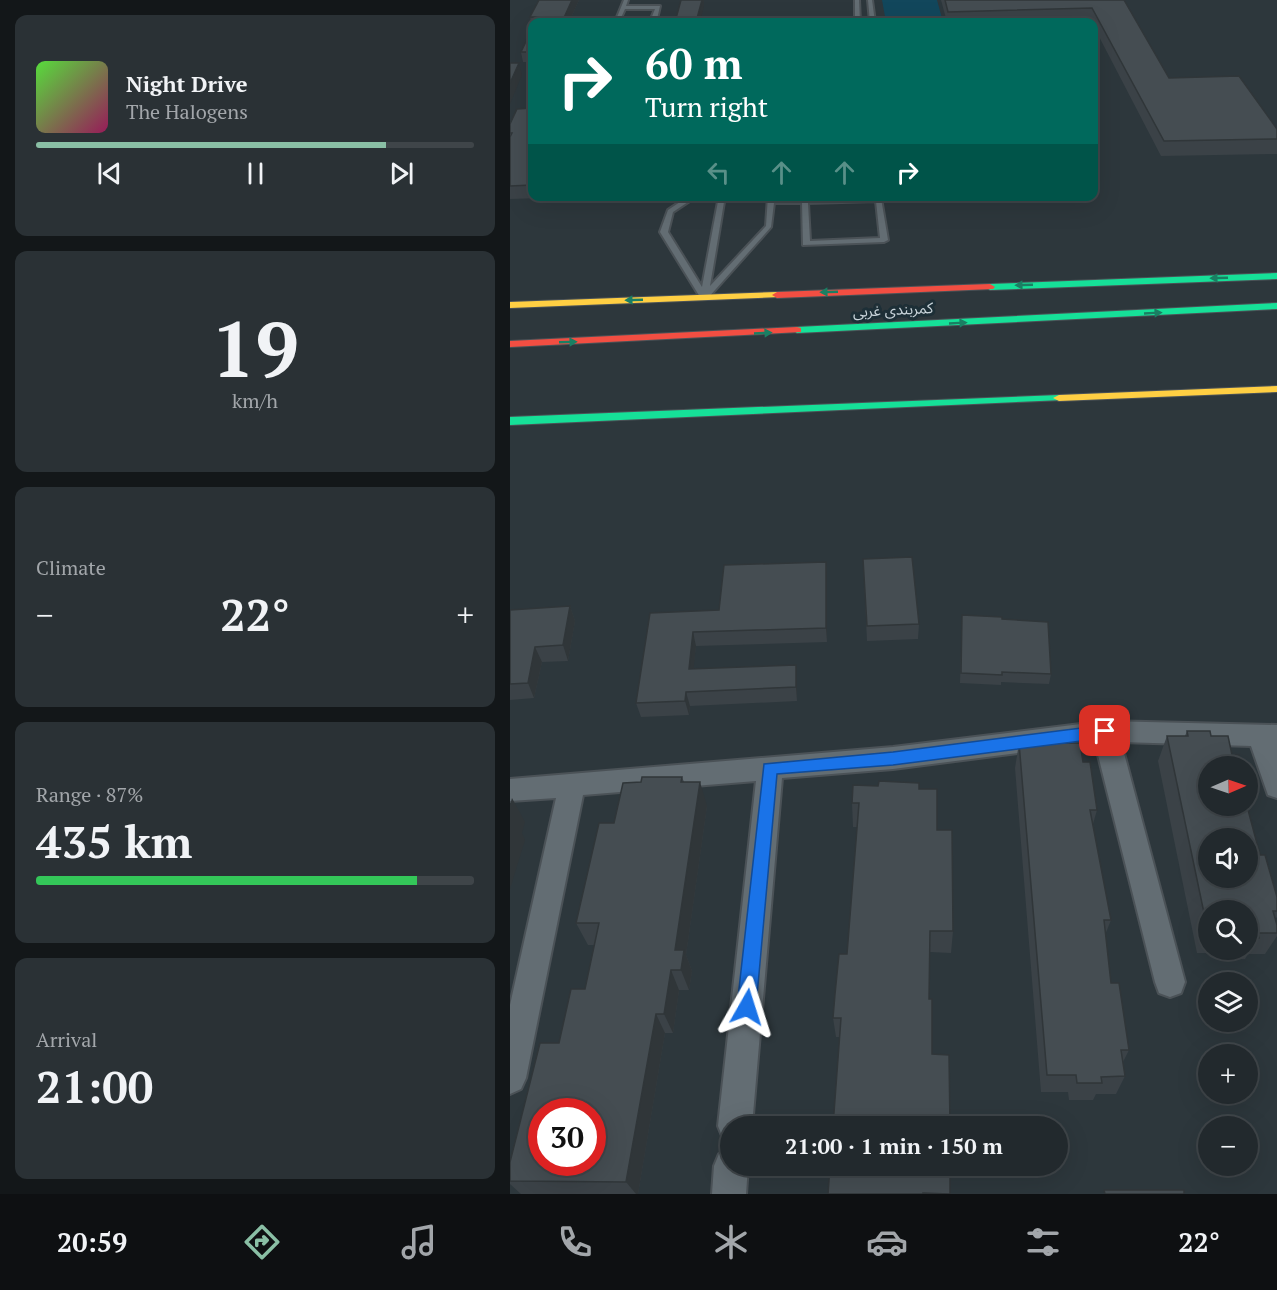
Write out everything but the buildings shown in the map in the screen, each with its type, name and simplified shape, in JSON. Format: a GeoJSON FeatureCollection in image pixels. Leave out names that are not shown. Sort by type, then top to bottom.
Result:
{"type":"FeatureCollection","features":[{"type":"Feature","properties":{"kind":"main road","name":"کمربندی غربی"},"geometry":{"type":"LineString","coordinates":[[510,304],[1277,276]]}},
{"type":"Feature","properties":{"kind":"main road","name":"کمربندی غربی"},"geometry":{"type":"LineString","coordinates":[[510,344],[1277,306]]}},
{"type":"Feature","properties":{"kind":"main road"},"geometry":{"type":"LineString","coordinates":[[510,421],[1277,389]]}},
{"type":"Feature","properties":{"kind":"main road"},"geometry":{"type":"LineString","coordinates":[[510,432],[1277,400]]}},
{"type":"Feature","properties":{"kind":"street"},"geometry":{"type":"LineString","coordinates":[[1105,731],[1170,982]]}},
{"type":"Feature","properties":{"kind":"street"},"geometry":{"type":"LineString","coordinates":[[510,790],[893,758],[1105,731],[1268,736],[1277,788]]}},
{"type":"Feature","properties":{"kind":"street"},"geometry":{"type":"LineString","coordinates":[[736,1116],[770,768]]}},
{"type":"Feature","properties":{"kind":"street"},"geometry":{"type":"LineString","coordinates":[[510,1078],[572,785]]}},
{"type":"Feature","properties":{"kind":"street"},"geometry":{"type":"LineString","coordinates":[[729,1194],[730,1176]]}},
{"type":"Feature","properties":{"kind":"lane"},"geometry":{"type":"LineString","coordinates":[[619,18],[626,0]]}},
{"type":"Feature","properties":{"kind":"lane"},"geometry":{"type":"LineString","coordinates":[[856,0],[858,18]]}},
{"type":"Feature","properties":{"kind":"lane"},"geometry":{"type":"LineString","coordinates":[[870,0],[872,18]]}},
{"type":"Feature","properties":{"kind":"lane"},"geometry":{"type":"LineString","coordinates":[[623,8],[658,7],[654,18]]}},
{"type":"Feature","properties":{"kind":"lane"},"geometry":{"type":"LineString","coordinates":[[686,201],[670,211],[664,232],[704,297]]}},
{"type":"Feature","properties":{"kind":"lane"},"geometry":{"type":"LineString","coordinates":[[704,297],[721,201]]}},
{"type":"Feature","properties":{"kind":"lane"},"geometry":{"type":"LineString","coordinates":[[704,297],[769,226],[771,201]]}},
{"type":"Feature","properties":{"kind":"lane"},"geometry":{"type":"LineString","coordinates":[[805,201],[806,243],[884,240],[879,201]]}},
{"type":"Feature","properties":{"kind":"shaded area"},"geometry":{"type":"Polygon","coordinates":[[[882,0],[937,0],[942,18],[885,18],[882,0]]]}},
{"type":"Feature","properties":{"kind":"traffic: fast"},"geometry":{"type":"LineString","coordinates":[[990,287],[1277,276]]}},
{"type":"Feature","properties":{"kind":"traffic: fast"},"geometry":{"type":"LineString","coordinates":[[797,330],[1277,306]]}},
{"type":"Feature","properties":{"kind":"traffic: fast"},"geometry":{"type":"LineString","coordinates":[[510,421],[1059,398]]}},
{"type":"Feature","properties":{"kind":"traffic: slow"},"geometry":{"type":"LineString","coordinates":[[510,305],[777,295]]}},
{"type":"Feature","properties":{"kind":"traffic: slow"},"geometry":{"type":"LineString","coordinates":[[1059,398],[1277,389]]}},
{"type":"Feature","properties":{"kind":"traffic: jam"},"geometry":{"type":"LineString","coordinates":[[777,295],[990,287]]}},
{"type":"Feature","properties":{"kind":"traffic: jam"},"geometry":{"type":"LineString","coordinates":[[510,344],[797,330]]}},
{"type":"Feature","properties":{"kind":"route"},"geometry":{"type":"LineString","coordinates":[[747,1007],[770,768],[893,758],[1105,731]]}}]}
